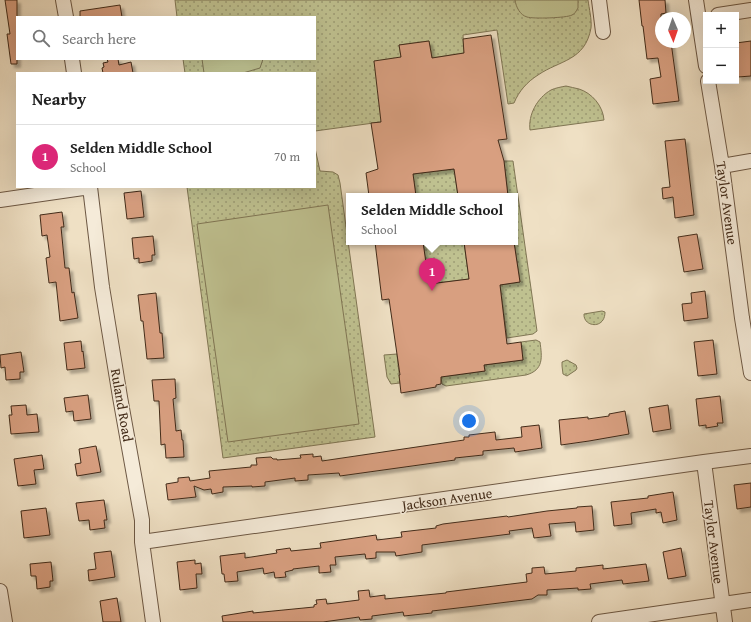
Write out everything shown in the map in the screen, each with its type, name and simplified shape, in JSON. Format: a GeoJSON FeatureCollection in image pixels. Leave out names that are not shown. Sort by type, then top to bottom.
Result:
{"type":"FeatureCollection","features":[{"type":"Feature","properties":{"kind":"street"},"geometry":{"type":"LineString","coordinates":[[63,0],[66,16]]}},
{"type":"Feature","properties":{"kind":"street"},"geometry":{"type":"LineString","coordinates":[[599,0],[603,32]]}},
{"type":"Feature","properties":{"kind":"street"},"geometry":{"type":"LineString","coordinates":[[696,0],[702,17],[705,48]]}},
{"type":"Feature","properties":{"kind":"street"},"geometry":{"type":"LineString","coordinates":[[738,12],[751,10]]}},
{"type":"Feature","properties":{"kind":"street"},"geometry":{"type":"LineString","coordinates":[[72,60],[74,72]]}},
{"type":"Feature","properties":{"kind":"street","name":"Taylor Avenue"},"geometry":{"type":"LineString","coordinates":[[708,84],[722,166],[742,318],[751,373]]}},
{"type":"Feature","properties":{"kind":"street"},"geometry":{"type":"LineString","coordinates":[[722,166],[751,161]]}},
{"type":"Feature","properties":{"kind":"street"},"geometry":{"type":"LineString","coordinates":[[0,200],[83,188]]}},
{"type":"Feature","properties":{"kind":"street","name":"Ruland Road"},"geometry":{"type":"LineString","coordinates":[[90,188],[104,294],[120,397],[142,520],[142,542],[153,622]]}},
{"type":"Feature","properties":{"kind":"street","name":"Jackson Avenue"},"geometry":{"type":"LineString","coordinates":[[142,542],[751,456]]}},
{"type":"Feature","properties":{"kind":"street","name":"Taylor Avenue"},"geometry":{"type":"LineString","coordinates":[[704,462],[725,622]]}},
{"type":"Feature","properties":{"kind":"street"},"geometry":{"type":"LineString","coordinates":[[0,592],[5,622]]}},
{"type":"Feature","properties":{"kind":"street"},"geometry":{"type":"LineString","coordinates":[[600,622],[751,600]]}},
{"type":"Feature","properties":{"kind":"green space"},"geometry":{"type":"Polygon","coordinates":[[[175,0],[588,0],[591,28],[588,39],[577,53],[534,78],[521,91],[514,103],[508,104],[497,30],[463,35],[464,53],[432,58],[429,41],[399,45],[401,57],[381,122],[316,131],[316,72],[185,72],[183,60],[316,60],[316,16],[177,16],[175,0]]]}},
{"type":"Feature","properties":{"kind":"green space"},"geometry":{"type":"Polygon","coordinates":[[[515,0],[578,0],[578,8],[574,14],[569,16],[530,18],[520,13],[515,0]]]}},
{"type":"Feature","properties":{"kind":"green space"},"geometry":{"type":"Polygon","coordinates":[[[202,60],[263,60],[260,68],[246,72],[204,72],[202,60]]]}},
{"type":"Feature","properties":{"kind":"green space"},"geometry":{"type":"Polygon","coordinates":[[[566,86],[584,91],[592,97],[602,110],[604,120],[530,130],[530,119],[534,107],[538,102],[551,90],[566,86]]]}},
{"type":"Feature","properties":{"kind":"green space"},"geometry":{"type":"Polygon","coordinates":[[[316,153],[320,171],[333,172],[338,175],[340,183],[346,227],[346,245],[349,245],[375,437],[223,458],[187,188],[316,188],[316,153]]]}},
{"type":"Feature","properties":{"kind":"green space"},"geometry":{"type":"Polygon","coordinates":[[[504,161],[513,161],[518,193],[508,193],[504,161]]]}},
{"type":"Feature","properties":{"kind":"green space"},"geometry":{"type":"Polygon","coordinates":[[[454,169],[458,193],[416,193],[413,174],[454,169]]]}},
{"type":"Feature","properties":{"kind":"green space"},"geometry":{"type":"Polygon","coordinates":[[[518,196],[537,331],[533,334],[507,338],[500,285],[520,282],[514,245],[518,245],[518,196]]]}},
{"type":"Feature","properties":{"kind":"green space"},"geometry":{"type":"Polygon","coordinates":[[[328,205],[359,424],[228,442],[197,224],[328,205]]]}},
{"type":"Feature","properties":{"kind":"green space"},"geometry":{"type":"Polygon","coordinates":[[[423,245],[464,245],[469,279],[429,284],[423,245]]]}},
{"type":"Feature","properties":{"kind":"green space"},"geometry":{"type":"Polygon","coordinates":[[[602,311],[605,312],[602,322],[594,325],[587,322],[584,314],[602,311]]]}},
{"type":"Feature","properties":{"kind":"green space"},"geometry":{"type":"Polygon","coordinates":[[[536,340],[540,342],[541,358],[539,366],[532,373],[446,386],[442,384],[441,377],[485,371],[484,365],[523,360],[521,342],[536,340]]]}},
{"type":"Feature","properties":{"kind":"green space"},"geometry":{"type":"Polygon","coordinates":[[[397,354],[400,383],[391,384],[387,377],[384,355],[397,354]]]}},
{"type":"Feature","properties":{"kind":"green space"},"geometry":{"type":"Polygon","coordinates":[[[567,360],[576,365],[577,368],[567,376],[563,374],[562,362],[567,360]]]}},
{"type":"Feature","properties":{"kind":"building"},"geometry":{"type":"Polygon","coordinates":[[[5,0],[17,0],[17,64],[11,64],[7,34],[10,34],[5,0]]]}},
{"type":"Feature","properties":{"kind":"building"},"geometry":{"type":"Polygon","coordinates":[[[639,0],[665,0],[666,12],[655,12],[655,48],[672,48],[679,101],[653,104],[650,79],[661,77],[658,58],[647,59],[639,0]]]}},
{"type":"Feature","properties":{"kind":"building"},"geometry":{"type":"Polygon","coordinates":[[[120,5],[122,16],[80,16],[80,11],[120,5]]]}},
{"type":"Feature","properties":{"kind":"building"},"geometry":{"type":"Polygon","coordinates":[[[491,35],[507,139],[498,140],[504,161],[508,193],[458,193],[454,169],[413,174],[416,193],[369,193],[366,173],[378,169],[371,123],[381,122],[374,61],[401,57],[399,45],[429,41],[432,58],[464,53],[463,39],[491,35]]]}},
{"type":"Feature","properties":{"kind":"building"},"geometry":{"type":"Polygon","coordinates":[[[751,41],[751,76],[739,77],[739,43],[751,41]]]}},
{"type":"Feature","properties":{"kind":"building"},"geometry":{"type":"Polygon","coordinates":[[[107,60],[118,60],[119,65],[131,62],[133,72],[103,72],[103,63],[108,62],[107,60]]]}},
{"type":"Feature","properties":{"kind":"building"},"geometry":{"type":"Polygon","coordinates":[[[685,139],[694,215],[675,218],[673,197],[663,199],[662,188],[670,187],[665,141],[685,139]]]}},
{"type":"Feature","properties":{"kind":"building"},"geometry":{"type":"Polygon","coordinates":[[[141,191],[144,217],[127,219],[124,193],[141,191]]]}},
{"type":"Feature","properties":{"kind":"building"},"geometry":{"type":"Polygon","coordinates":[[[62,212],[64,227],[61,227],[65,268],[69,268],[72,293],[74,292],[78,318],[60,321],[56,282],[49,283],[46,258],[50,257],[47,235],[42,236],[40,215],[62,212]]]}},
{"type":"Feature","properties":{"kind":"building"},"geometry":{"type":"Polygon","coordinates":[[[697,234],[703,269],[684,272],[678,237],[697,234]]]}},
{"type":"Feature","properties":{"kind":"building"},"geometry":{"type":"Polygon","coordinates":[[[153,236],[155,255],[152,255],[152,261],[139,263],[139,258],[134,259],[132,238],[153,236]]]}},
{"type":"Feature","properties":{"kind":"building"},"geometry":{"type":"Polygon","coordinates":[[[375,245],[423,245],[429,284],[469,279],[464,245],[514,245],[520,282],[500,285],[507,344],[521,342],[523,360],[484,365],[485,371],[441,377],[441,384],[436,385],[436,387],[401,393],[400,375],[389,299],[382,300],[375,245]]]}},
{"type":"Feature","properties":{"kind":"building"},"geometry":{"type":"Polygon","coordinates":[[[705,291],[708,318],[684,321],[682,304],[692,303],[691,293],[705,291]]]}},
{"type":"Feature","properties":{"kind":"building"},"geometry":{"type":"Polygon","coordinates":[[[156,293],[164,358],[147,359],[143,321],[141,321],[138,295],[156,293]]]}},
{"type":"Feature","properties":{"kind":"building"},"geometry":{"type":"Polygon","coordinates":[[[713,340],[717,374],[698,376],[694,342],[713,340]]]}},
{"type":"Feature","properties":{"kind":"building"},"geometry":{"type":"Polygon","coordinates":[[[81,341],[85,368],[67,370],[64,343],[81,341]]]}},
{"type":"Feature","properties":{"kind":"building"},"geometry":{"type":"Polygon","coordinates":[[[21,352],[24,372],[20,372],[20,379],[6,380],[5,367],[1,368],[0,355],[21,352]]]}},
{"type":"Feature","properties":{"kind":"building"},"geometry":{"type":"Polygon","coordinates":[[[175,379],[176,398],[173,399],[176,431],[181,430],[184,457],[166,458],[165,444],[161,445],[159,401],[154,401],[152,380],[175,379]]]}},
{"type":"Feature","properties":{"kind":"building"},"geometry":{"type":"Polygon","coordinates":[[[88,395],[91,419],[74,421],[73,411],[66,412],[64,398],[88,395]]]}},
{"type":"Feature","properties":{"kind":"building"},"geometry":{"type":"Polygon","coordinates":[[[720,396],[723,423],[717,423],[718,426],[706,428],[706,425],[699,426],[696,399],[720,396]]]}},
{"type":"Feature","properties":{"kind":"building"},"geometry":{"type":"Polygon","coordinates":[[[26,405],[27,415],[37,414],[39,432],[11,434],[9,415],[12,415],[11,406],[26,405]]]}},
{"type":"Feature","properties":{"kind":"building"},"geometry":{"type":"Polygon","coordinates":[[[668,405],[671,429],[653,432],[649,408],[668,405]]]}},
{"type":"Feature","properties":{"kind":"building"},"geometry":{"type":"Polygon","coordinates":[[[625,411],[629,434],[561,445],[559,420],[588,417],[588,419],[609,416],[609,414],[625,411]]]}},
{"type":"Feature","properties":{"kind":"building"},"geometry":{"type":"Polygon","coordinates":[[[539,425],[542,448],[515,452],[514,448],[483,451],[483,455],[455,458],[455,460],[340,476],[339,473],[308,475],[308,480],[295,481],[295,478],[265,482],[265,486],[223,487],[223,492],[212,494],[211,489],[204,490],[194,486],[196,497],[168,500],[166,484],[178,482],[178,478],[189,477],[190,481],[210,478],[209,471],[251,467],[251,465],[257,465],[256,458],[271,457],[277,460],[301,458],[300,455],[313,454],[313,457],[321,456],[322,461],[464,440],[464,437],[469,437],[469,435],[495,432],[496,440],[522,437],[521,427],[539,425]]]}},
{"type":"Feature","properties":{"kind":"building"},"geometry":{"type":"Polygon","coordinates":[[[96,446],[101,472],[77,476],[75,464],[81,463],[79,449],[96,446]]]}},
{"type":"Feature","properties":{"kind":"building"},"geometry":{"type":"Polygon","coordinates":[[[42,455],[44,469],[34,470],[36,484],[18,486],[14,459],[42,455]]]}},
{"type":"Feature","properties":{"kind":"building"},"geometry":{"type":"Polygon","coordinates":[[[751,483],[751,507],[737,509],[734,485],[751,483]]]}},
{"type":"Feature","properties":{"kind":"building"},"geometry":{"type":"Polygon","coordinates":[[[673,492],[677,520],[663,523],[661,512],[656,513],[656,509],[631,513],[632,524],[614,526],[611,502],[648,498],[648,496],[673,492]]]}},
{"type":"Feature","properties":{"kind":"building"},"geometry":{"type":"Polygon","coordinates":[[[104,500],[107,520],[104,520],[105,528],[90,530],[89,520],[79,521],[76,503],[104,500]]]}},
{"type":"Feature","properties":{"kind":"building"},"geometry":{"type":"Polygon","coordinates":[[[592,506],[594,530],[576,532],[575,522],[549,524],[551,536],[534,538],[532,528],[509,531],[510,534],[422,545],[422,552],[396,556],[395,552],[376,552],[376,558],[366,559],[365,554],[335,557],[336,565],[330,565],[331,572],[319,573],[319,566],[293,569],[285,572],[286,577],[275,578],[274,572],[264,574],[263,568],[237,572],[238,581],[225,582],[224,574],[222,574],[220,556],[245,553],[245,558],[277,553],[276,550],[290,548],[291,551],[321,548],[320,543],[376,535],[377,540],[402,537],[401,532],[436,528],[436,526],[443,524],[592,506]]]}},
{"type":"Feature","properties":{"kind":"building"},"geometry":{"type":"Polygon","coordinates":[[[46,508],[50,535],[24,538],[21,511],[46,508]]]}},
{"type":"Feature","properties":{"kind":"building"},"geometry":{"type":"Polygon","coordinates":[[[681,548],[686,576],[668,579],[663,552],[681,548]]]}},
{"type":"Feature","properties":{"kind":"building"},"geometry":{"type":"Polygon","coordinates":[[[111,551],[115,577],[89,581],[88,570],[96,569],[94,553],[111,551]]]}},
{"type":"Feature","properties":{"kind":"building"},"geometry":{"type":"Polygon","coordinates":[[[195,560],[195,564],[201,563],[202,574],[196,574],[197,588],[180,590],[177,562],[195,560]]]}},
{"type":"Feature","properties":{"kind":"building"},"geometry":{"type":"Polygon","coordinates":[[[51,562],[53,581],[50,581],[50,587],[37,589],[36,576],[31,576],[30,564],[51,562]]]}},
{"type":"Feature","properties":{"kind":"building"},"geometry":{"type":"Polygon","coordinates":[[[646,564],[649,581],[623,584],[622,580],[590,584],[591,589],[578,590],[578,588],[547,590],[547,595],[538,595],[532,599],[432,611],[432,613],[404,616],[403,612],[372,616],[372,619],[360,620],[359,617],[323,622],[223,622],[222,616],[253,611],[253,613],[314,607],[314,605],[317,604],[316,600],[326,599],[327,604],[359,600],[358,591],[369,590],[370,597],[385,595],[385,599],[446,593],[527,582],[526,574],[532,573],[532,568],[544,567],[545,574],[576,571],[576,568],[603,565],[603,569],[646,564]]]}},
{"type":"Feature","properties":{"kind":"building"},"geometry":{"type":"Polygon","coordinates":[[[117,598],[121,622],[103,622],[100,601],[117,598]]]}},
{"type":"Feature","properties":{"kind":"place","name":"Selden Middle School"},"geometry":{"type":"Point","coordinates":[432,291]}}]}
